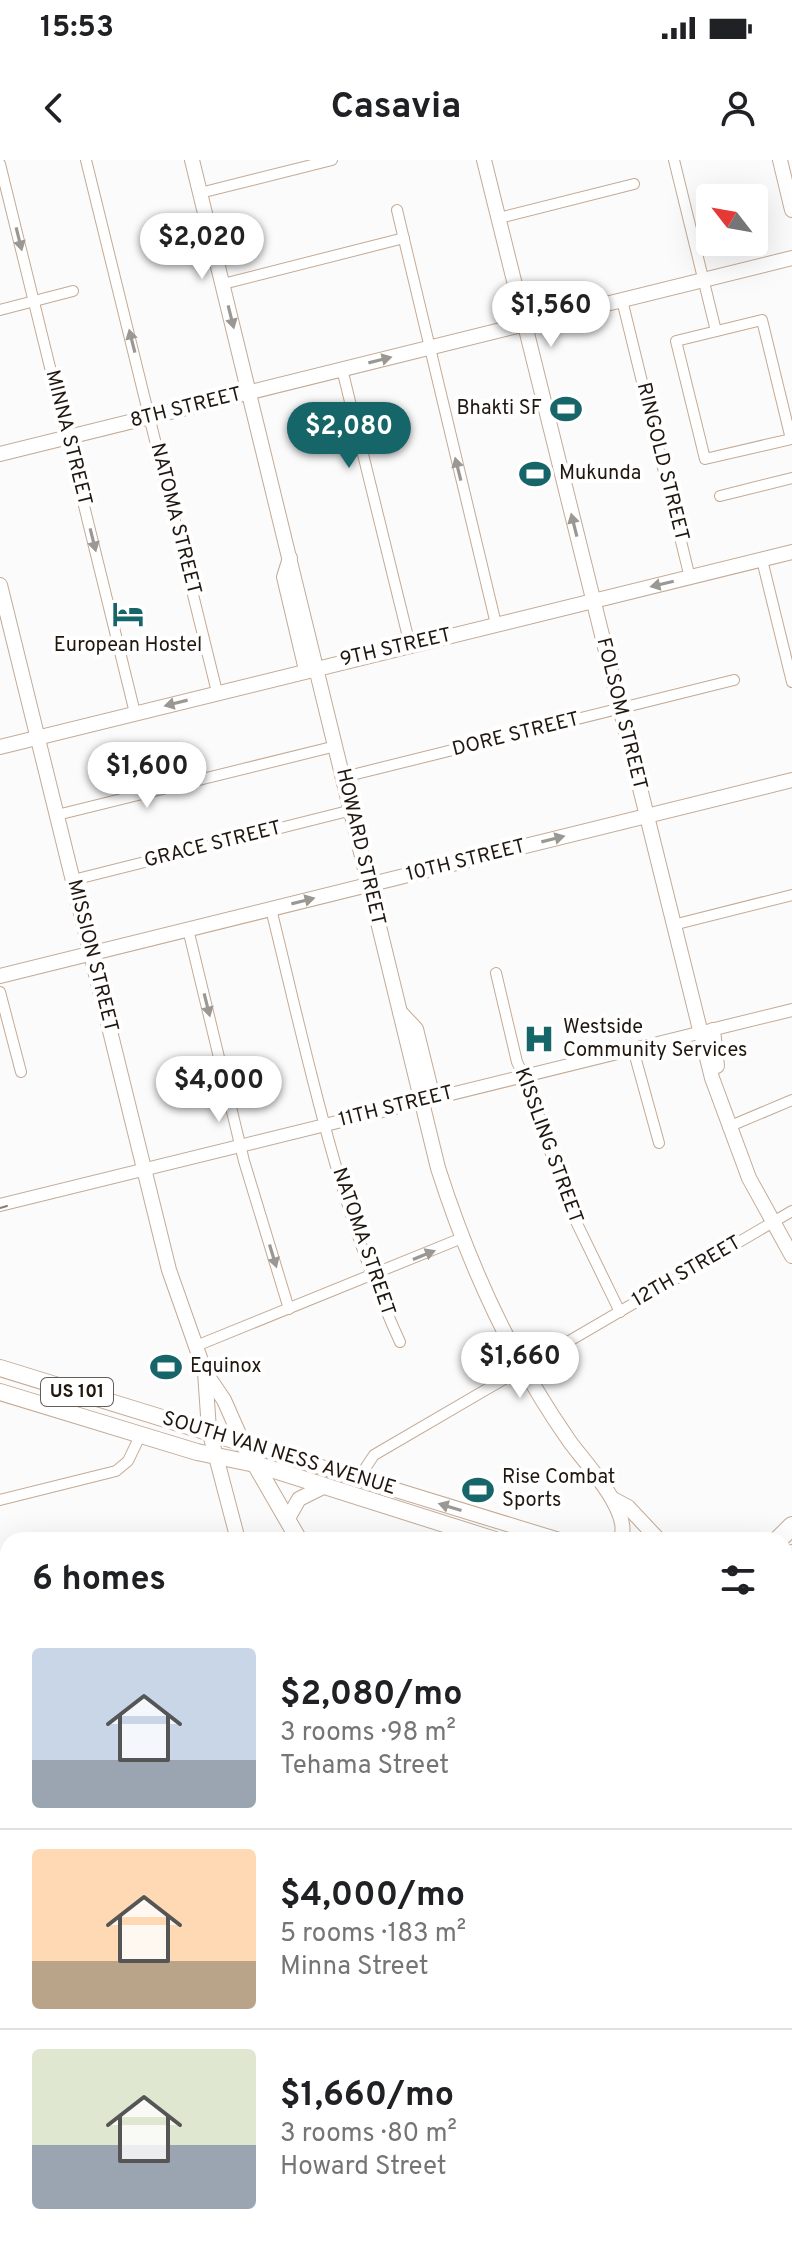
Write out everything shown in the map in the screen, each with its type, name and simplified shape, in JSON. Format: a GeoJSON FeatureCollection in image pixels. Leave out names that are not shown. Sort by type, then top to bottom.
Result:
{"type":"FeatureCollection","features":[{"type":"Feature","properties":{"kind":"main road","name":"HOWARD STREET"},"geometry":{"type":"LineString","coordinates":[[192,160],[290,557],[312,668],[344,777],[438,1168],[462,1238],[494,1312],[523,1368],[563,1431],[613,1499],[624,1523],[622,1532]]}},
{"type":"Feature","properties":{"kind":"main road","name":"FOLSOM STREET"},"geometry":{"type":"LineString","coordinates":[[484,160],[620,709],[651,815],[673,925],[706,1032],[717,1095],[728,1127],[772,1222],[792,1256]]}},
{"type":"Feature","properties":{"kind":"main road"},"geometry":{"type":"LineString","coordinates":[[780,160],[792,210]]}},
{"type":"Feature","properties":{"kind":"main road","name":"8TH STREET"},"geometry":{"type":"LineString","coordinates":[[0,454],[792,258]]}},
{"type":"Feature","properties":{"kind":"main road","name":"9TH STREET"},"geometry":{"type":"LineString","coordinates":[[0,747],[792,552]]}},
{"type":"Feature","properties":{"kind":"main road","name":"MISSION STREET"},"geometry":{"type":"LineString","coordinates":[[0,585],[6,632],[38,738],[169,1270],[205,1372],[224,1400],[243,1443],[294,1532]]}},
{"type":"Feature","properties":{"kind":"main road","name":"10TH STREET"},"geometry":{"type":"LineString","coordinates":[[0,976],[792,780]]}},
{"type":"Feature","properties":{"kind":"main road","name":"SOUTH VAN NESS AVENUE"},"geometry":{"type":"LineString","coordinates":[[0,1368],[209,1430],[474,1532]]}},
{"type":"Feature","properties":{"kind":"main road","name":"MISSION STREET"},"geometry":{"type":"LineString","coordinates":[[205,1372],[209,1430],[236,1532]]}},
{"type":"Feature","properties":{"kind":"main road","name":"SOUTH VAN NESS AVENUE"},"geometry":{"type":"LineString","coordinates":[[0,1392],[140,1436],[255,1464],[325,1486],[354,1487],[525,1532]]}},
{"type":"Feature","properties":{"kind":"main road"},"geometry":{"type":"LineString","coordinates":[[287,1520],[291,1507],[299,1499],[325,1486]]}},
{"type":"Feature","properties":{"kind":"main road","name":"HOWARD STREET"},"geometry":{"type":"LineString","coordinates":[[613,1499],[628,1507],[651,1532]]}},
{"type":"Feature","properties":{"kind":"street","name":"NATOMA STREET"},"geometry":{"type":"LineString","coordinates":[[86,160],[217,692]]}},
{"type":"Feature","properties":{"kind":"street"},"geometry":{"type":"LineString","coordinates":[[200,193],[332,160]]}},
{"type":"Feature","properties":{"kind":"street"},"geometry":{"type":"LineString","coordinates":[[674,160],[716,331]]}},
{"type":"Feature","properties":{"kind":"street","name":"MINNA STREET"},"geometry":{"type":"LineString","coordinates":[[0,164],[135,713]]}},
{"type":"Feature","properties":{"kind":"street"},"geometry":{"type":"LineString","coordinates":[[499,218],[634,184]]}},
{"type":"Feature","properties":{"kind":"street"},"geometry":{"type":"LineString","coordinates":[[397,210],[496,624]]}},
{"type":"Feature","properties":{"kind":"street"},"geometry":{"type":"LineString","coordinates":[[223,284],[404,238]]}},
{"type":"Feature","properties":{"kind":"street"},"geometry":{"type":"LineString","coordinates":[[0,310],[73,291]]}},
{"type":"Feature","properties":{"kind":"street","name":"RINGOLD STREET"},"geometry":{"type":"LineString","coordinates":[[622,300],[690,578]]}},
{"type":"Feature","properties":{"kind":"street"},"geometry":{"type":"LineString","coordinates":[[762,320],[792,439],[705,459],[676,341],[716,331],[762,320]]}},
{"type":"Feature","properties":{"kind":"street"},"geometry":{"type":"LineString","coordinates":[[342,369],[410,645]]}},
{"type":"Feature","properties":{"kind":"street"},"geometry":{"type":"LineString","coordinates":[[720,496],[792,478]]}},
{"type":"Feature","properties":{"kind":"street"},"geometry":{"type":"LineString","coordinates":[[762,560],[792,682]]}},
{"type":"Feature","properties":{"kind":"street","name":"DORE STREET"},"geometry":{"type":"LineString","coordinates":[[344,777],[734,680]]}},
{"type":"Feature","properties":{"kind":"street"},"geometry":{"type":"LineString","coordinates":[[57,815],[336,746]]}},
{"type":"Feature","properties":{"kind":"street","name":"GRACE STREET"},"geometry":{"type":"LineString","coordinates":[[73,880],[352,810]]}},
{"type":"Feature","properties":{"kind":"street"},"geometry":{"type":"LineString","coordinates":[[673,925],[792,895]]}},
{"type":"Feature","properties":{"kind":"street","name":"NATOMA STREET"},"geometry":{"type":"LineString","coordinates":[[271,909],[324,1125],[371,1275],[400,1342]]}},
{"type":"Feature","properties":{"kind":"street"},"geometry":{"type":"LineString","coordinates":[[188,929],[241,1146],[289,1309]]}},
{"type":"Feature","properties":{"kind":"street","name":"KISSLING STREET"},"geometry":{"type":"LineString","coordinates":[[496,973],[517,1062],[566,1201],[620,1312]]}},
{"type":"Feature","properties":{"kind":"street"},"geometry":{"type":"LineString","coordinates":[[0,992],[21,1072]]}},
{"type":"Feature","properties":{"kind":"street","name":"11TH STREET"},"geometry":{"type":"LineString","coordinates":[[0,1205],[792,1010]]}},
{"type":"Feature","properties":{"kind":"street"},"geometry":{"type":"LineString","coordinates":[[633,1049],[659,1143]]}},
{"type":"Feature","properties":{"kind":"street"},"geometry":{"type":"LineString","coordinates":[[728,1127],[792,1100]]}},
{"type":"Feature","properties":{"kind":"street","name":"12TH STREET"},"geometry":{"type":"LineString","coordinates":[[354,1487],[374,1455],[792,1211]]}},
{"type":"Feature","properties":{"kind":"street"},"geometry":{"type":"LineString","coordinates":[[196,1346],[462,1238]]}},
{"type":"Feature","properties":{"kind":"street"},"geometry":{"type":"LineString","coordinates":[[0,1500],[116,1471],[128,1461],[140,1436]]}},
{"type":"Feature","properties":{"kind":"tram line"},"geometry":{"type":"LineString","coordinates":[[0,1208],[7,1206]]}},
{"type":"Feature","properties":{"kind":"place","name":"Bhakti SF"},"geometry":{"type":"Point","coordinates":[566,409]}},
{"type":"Feature","properties":{"kind":"place","name":"Mukunda"},"geometry":{"type":"Point","coordinates":[535,474]}},
{"type":"Feature","properties":{"kind":"place","name":"European Hostel"},"geometry":{"type":"Point","coordinates":[128,614]}},
{"type":"Feature","properties":{"kind":"place","name":"Westside Community Services"},"geometry":{"type":"Point","coordinates":[539,1039]}},
{"type":"Feature","properties":{"kind":"place","name":"Equinox"},"geometry":{"type":"Point","coordinates":[166,1367]}},
{"type":"Feature","properties":{"kind":"place","name":"Rise Combat Sports"},"geometry":{"type":"Point","coordinates":[478,1490]}}]}
